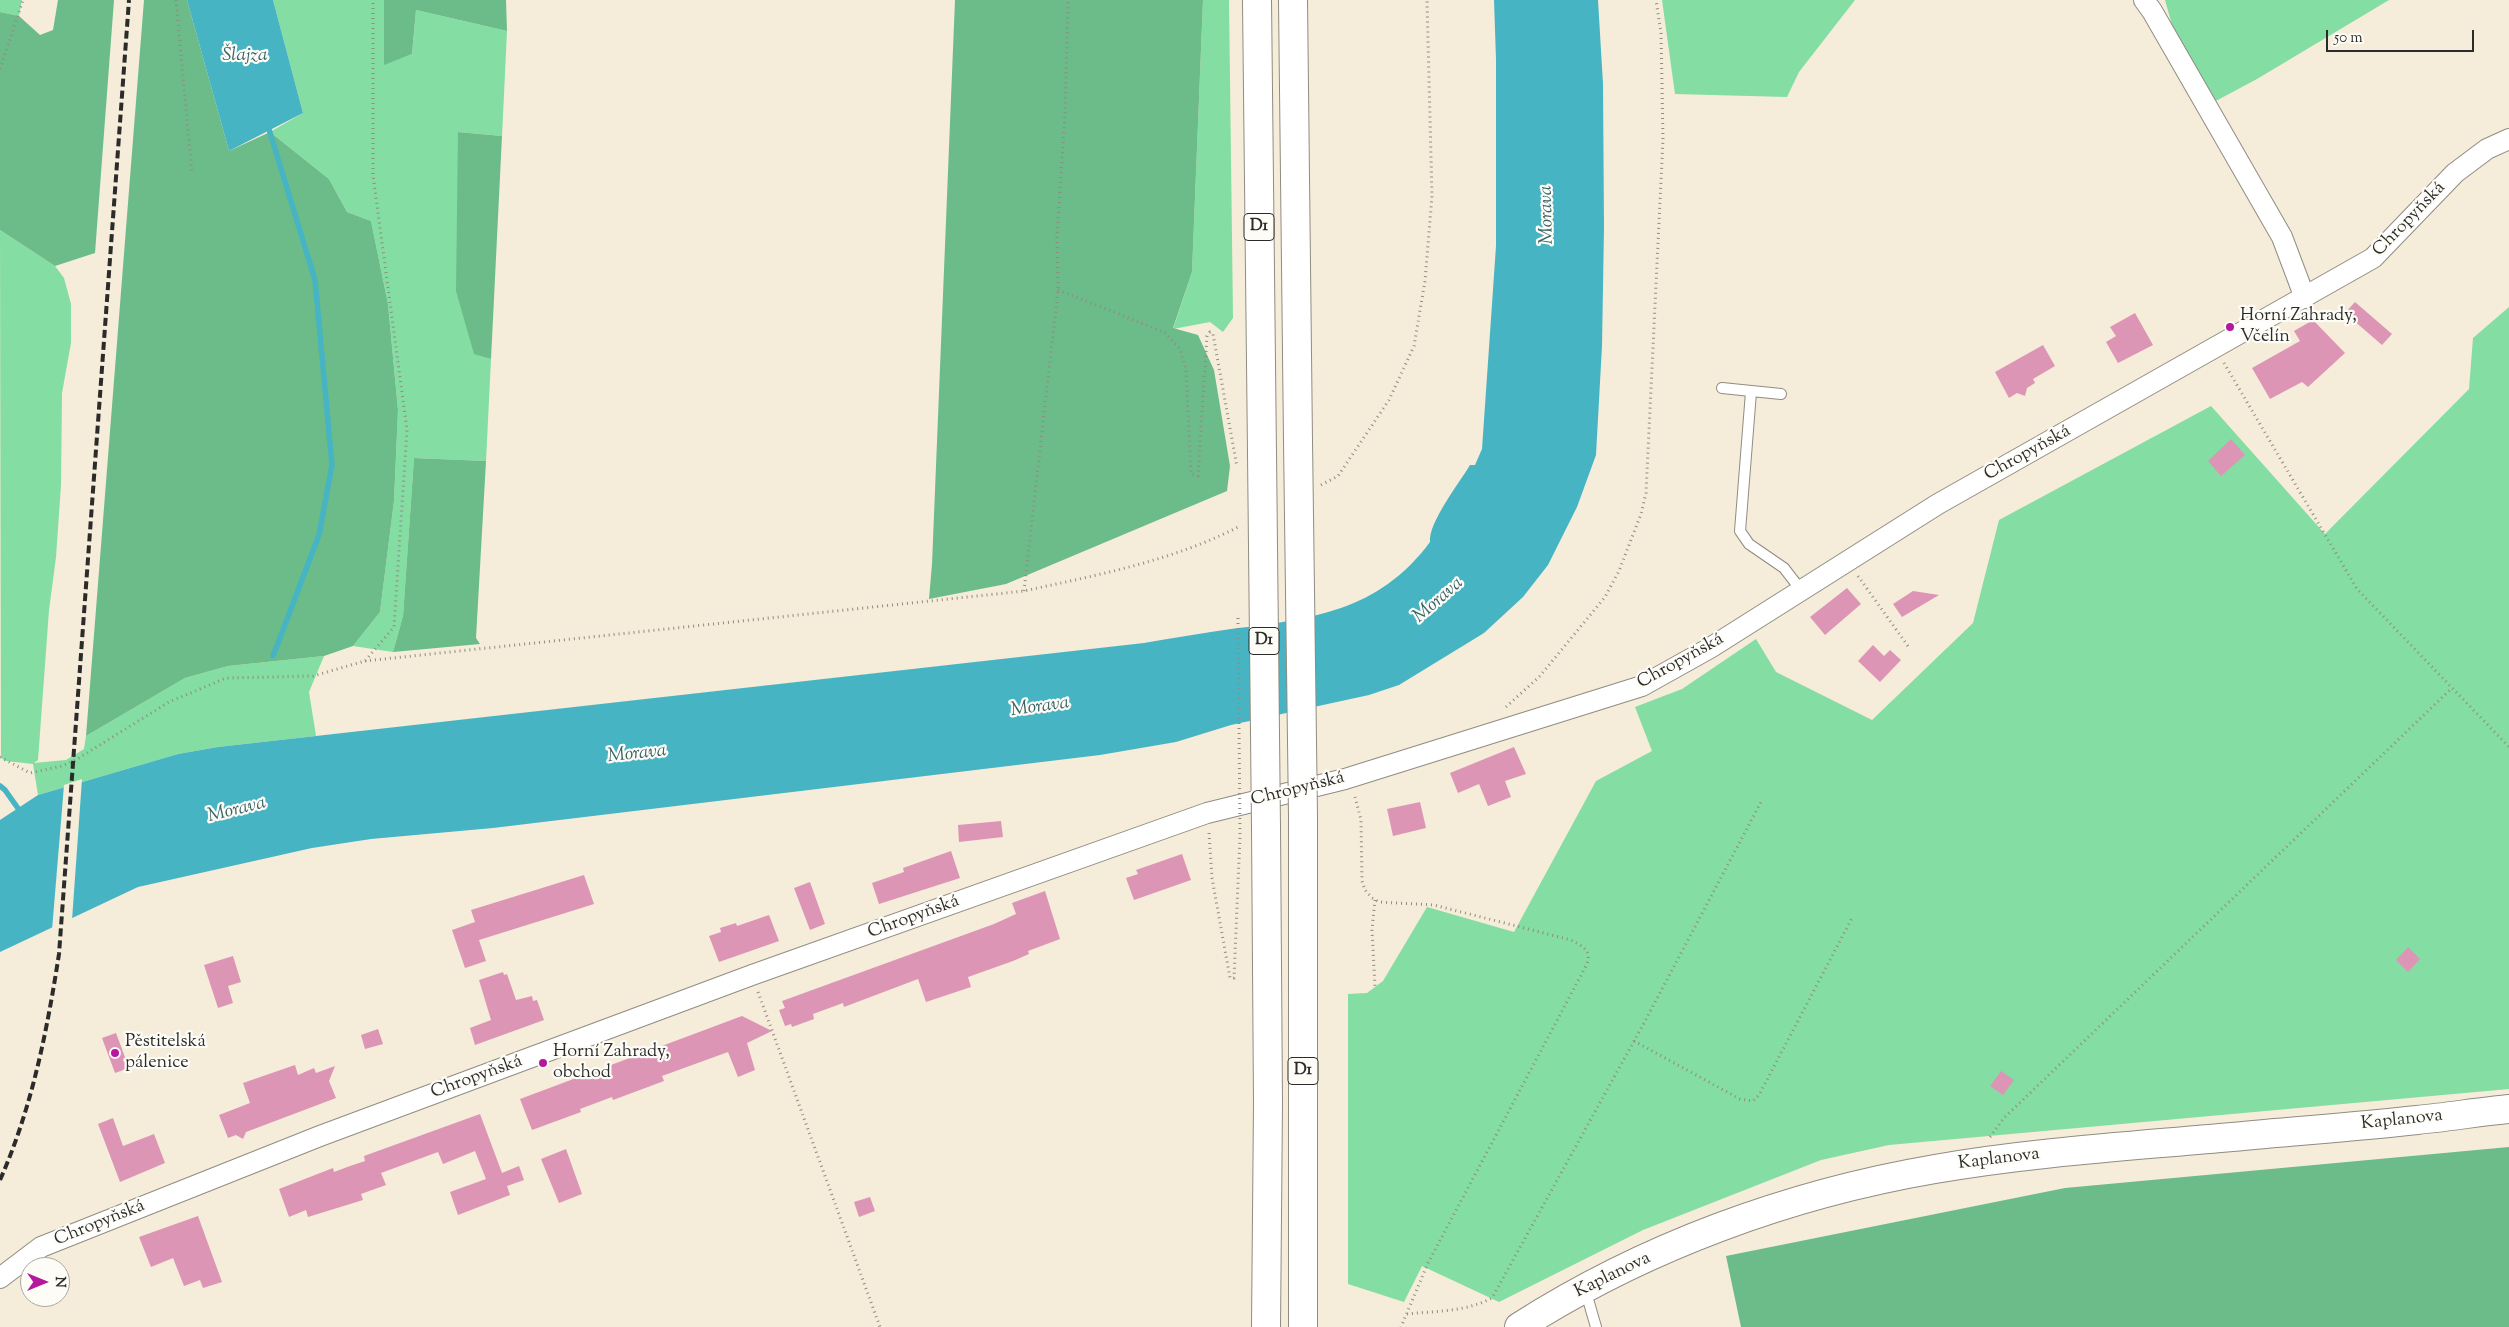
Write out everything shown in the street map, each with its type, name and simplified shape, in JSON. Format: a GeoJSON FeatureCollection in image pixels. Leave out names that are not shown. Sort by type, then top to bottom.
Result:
{"type":"FeatureCollection","features":[{"type":"Feature","properties":{"kind":"main road","name":"D1"},"geometry":{"type":"LineString","coordinates":[[1257,0],[1268,1103],[1266,1327]]}},
{"type":"Feature","properties":{"kind":"main road","name":"D1"},"geometry":{"type":"LineString","coordinates":[[1293,0],[1304,816],[1303,1327]]}},
{"type":"Feature","properties":{"kind":"main road","name":"Kaplanova"},"geometry":{"type":"LineString","coordinates":[[1518,1327],[1585,1288],[1672,1247],[1786,1205],[1883,1179],[1978,1162],[2419,1120],[2509,1109]]}},
{"type":"Feature","properties":{"kind":"street"},"geometry":{"type":"LineString","coordinates":[[2144,0],[2282,236],[2305,298]]}},
{"type":"Feature","properties":{"kind":"street","name":"Chropyňská"},"geometry":{"type":"LineString","coordinates":[[0,1278],[41,1247],[320,1136],[752,975],[1207,813],[1344,779],[1642,686],[1710,648],[1938,504],[2216,349],[2373,258],[2455,173],[2487,149],[2509,139]]}},
{"type":"Feature","properties":{"kind":"lane"},"geometry":{"type":"LineString","coordinates":[[1722,388],[1782,394]]}},
{"type":"Feature","properties":{"kind":"lane"},"geometry":{"type":"LineString","coordinates":[[1751,392],[1740,531],[1749,544],[1784,568],[1802,590]]}},
{"type":"Feature","properties":{"kind":"lane"},"geometry":{"type":"LineString","coordinates":[[1585,1288],[1596,1327]]}},
{"type":"Feature","properties":{"kind":"path"},"geometry":{"type":"LineString","coordinates":[[0,69],[23,0]]}},
{"type":"Feature","properties":{"kind":"path"},"geometry":{"type":"LineString","coordinates":[[176,0],[192,174]]}},
{"type":"Feature","properties":{"kind":"path"},"geometry":{"type":"LineString","coordinates":[[365,661],[394,627],[407,430],[372,175],[374,0]]}},
{"type":"Feature","properties":{"kind":"path"},"geometry":{"type":"LineString","coordinates":[[1024,591],[1058,290],[1057,237],[1065,114],[1068,0]]}},
{"type":"Feature","properties":{"kind":"path"},"geometry":{"type":"LineString","coordinates":[[1320,485],[1338,476],[1389,400],[1414,346],[1425,281],[1432,196],[1427,0]]}},
{"type":"Feature","properties":{"kind":"path"},"geometry":{"type":"LineString","coordinates":[[1500,713],[1540,676],[1605,597],[1618,571],[1643,508],[1649,458],[1663,139],[1661,33],[1656,0]]}},
{"type":"Feature","properties":{"kind":"path"},"geometry":{"type":"LineString","coordinates":[[1058,290],[1164,332],[1180,349],[1186,369],[1191,474],[1198,476],[1207,336],[1210,332],[1214,334],[1237,468]]}},
{"type":"Feature","properties":{"kind":"path"},"geometry":{"type":"LineString","coordinates":[[2216,349],[2357,589],[2509,747]]}},
{"type":"Feature","properties":{"kind":"path"},"geometry":{"type":"LineString","coordinates":[[1238,518],[1238,538]]}},
{"type":"Feature","properties":{"kind":"path"},"geometry":{"type":"LineString","coordinates":[[0,757],[30,774],[62,766],[169,702],[226,678],[313,676],[365,661],[1024,591],[1124,569],[1214,540],[1249,522]]}},
{"type":"Feature","properties":{"kind":"path"},"geometry":{"type":"LineString","coordinates":[[1848,561],[1910,649]]}},
{"type":"Feature","properties":{"kind":"path"},"geometry":{"type":"LineString","coordinates":[[1207,813],[1212,878],[1230,978],[1234,978],[1240,836],[1238,617]]}},
{"type":"Feature","properties":{"kind":"path"},"geometry":{"type":"LineString","coordinates":[[1978,1162],[1982,1148],[2004,1118],[2452,688]]}},
{"type":"Feature","properties":{"kind":"path"},"geometry":{"type":"LineString","coordinates":[[1344,779],[1352,789],[1361,820],[1362,881],[1365,890],[1375,900],[1388,903],[1434,905],[1570,940],[1586,949],[1589,958],[1428,1263],[1401,1327]]}},
{"type":"Feature","properties":{"kind":"path"},"geometry":{"type":"LineString","coordinates":[[1407,1314],[1460,1309],[1478,1305],[1492,1298],[1634,1041],[1761,802]]}},
{"type":"Feature","properties":{"kind":"path"},"geometry":{"type":"LineString","coordinates":[[1375,900],[1372,930],[1375,987]]}},
{"type":"Feature","properties":{"kind":"path"},"geometry":{"type":"LineString","coordinates":[[1634,1041],[1740,1099],[1752,1101],[1759,1095],[1852,918]]}},
{"type":"Feature","properties":{"kind":"path"},"geometry":{"type":"LineString","coordinates":[[752,975],[880,1327]]}},
{"type":"Feature","properties":{"kind":"green space"},"geometry":{"type":"Polygon","coordinates":[[[0,0],[22,0],[19,16],[0,12],[0,0]]]}},
{"type":"Feature","properties":{"kind":"green space"},"geometry":{"type":"Polygon","coordinates":[[[58,0],[114,0],[95,253],[55,266],[0,230],[0,12],[19,16],[40,35],[53,30],[58,0]]]}},
{"type":"Feature","properties":{"kind":"green space"},"geometry":{"type":"Polygon","coordinates":[[[144,0],[187,0],[229,151],[270,132],[329,179],[347,212],[371,221],[388,304],[398,410],[394,501],[380,612],[353,646],[324,656],[228,666],[185,678],[86,736],[144,0]]]}},
{"type":"Feature","properties":{"kind":"green space"},"geometry":{"type":"Polygon","coordinates":[[[273,0],[384,0],[384,64],[412,54],[416,10],[507,31],[502,136],[458,132],[474,353],[491,359],[486,461],[414,458],[403,616],[393,652],[353,646],[380,612],[394,501],[398,410],[388,304],[371,221],[347,212],[329,179],[270,132],[303,113],[273,0]]]}},
{"type":"Feature","properties":{"kind":"green space"},"geometry":{"type":"Polygon","coordinates":[[[384,0],[506,0],[507,31],[416,10],[412,54],[384,65],[384,0]]]}},
{"type":"Feature","properties":{"kind":"green space"},"geometry":{"type":"Polygon","coordinates":[[[955,0],[1203,0],[1192,272],[1173,328],[1198,335],[1214,370],[1230,466],[1227,491],[1006,584],[929,599],[932,564],[955,0]]]}},
{"type":"Feature","properties":{"kind":"green space"},"geometry":{"type":"Polygon","coordinates":[[[1203,0],[1229,0],[1233,318],[1223,332],[1210,322],[1173,329],[1192,272],[1203,0]]]}},
{"type":"Feature","properties":{"kind":"green space"},"geometry":{"type":"Polygon","coordinates":[[[1662,0],[1855,0],[1799,72],[1787,97],[1675,94],[1662,0]]]}},
{"type":"Feature","properties":{"kind":"green space"},"geometry":{"type":"Polygon","coordinates":[[[2165,0],[2389,0],[2257,79],[2212,103],[2172,25],[2165,0]]]}},
{"type":"Feature","properties":{"kind":"green space"},"geometry":{"type":"Polygon","coordinates":[[[458,132],[502,136],[491,359],[474,354],[456,291],[458,132]]]}},
{"type":"Feature","properties":{"kind":"green space"},"geometry":{"type":"Polygon","coordinates":[[[0,230],[55,266],[64,278],[71,304],[71,343],[62,393],[61,485],[56,557],[49,610],[38,760],[34,763],[66,760],[84,749],[86,736],[185,678],[228,666],[324,656],[309,692],[316,736],[218,747],[178,754],[38,795],[33,764],[6,761],[1,758],[0,230]]]}},
{"type":"Feature","properties":{"kind":"green space"},"geometry":{"type":"Polygon","coordinates":[[[2509,307],[2509,1089],[1889,1145],[1821,1160],[1643,1230],[1499,1302],[1422,1266],[1404,1302],[1348,1284],[1348,994],[1367,993],[1383,981],[1427,907],[1514,932],[1596,781],[1652,751],[1635,707],[1682,689],[1756,639],[1776,672],[1872,720],[1973,623],[1999,520],[2211,406],[2325,534],[2469,389],[2473,338],[2509,307]]]}},
{"type":"Feature","properties":{"kind":"green space"},"geometry":{"type":"Polygon","coordinates":[[[414,458],[486,461],[476,638],[480,644],[393,652],[403,616],[414,458]]]}},
{"type":"Feature","properties":{"kind":"green space"},"geometry":{"type":"Polygon","coordinates":[[[2509,1147],[2509,1327],[1741,1327],[1726,1256],[2065,1188],[2509,1147]]]}},
{"type":"Feature","properties":{"kind":"water","name":"Šlajza"},"geometry":{"type":"Polygon","coordinates":[[[187,0],[273,0],[303,113],[229,151],[187,0]]]}},
{"type":"Feature","properties":{"kind":"water","name":"Morava"},"geometry":{"type":"Polygon","coordinates":[[[1494,0],[1598,0],[1603,84],[1604,227],[1602,346],[1596,455],[1577,507],[1548,565],[1523,597],[1484,633],[1399,685],[1369,695],[1231,725],[1176,742],[1100,755],[493,828],[371,839],[312,848],[138,887],[0,952],[0,820],[38,795],[178,754],[218,747],[1144,643],[1315,616],[1365,598],[1388,584],[1410,565],[1430,542],[1434,524],[1439,514],[1470,465],[1475,465],[1482,449],[1496,246],[1496,59],[1494,0]]]}},
{"type":"Feature","properties":{"kind":"pier"},"geometry":{"type":"Polygon","coordinates":[[[82,779],[72,920],[52,930],[64,785],[82,779]]]}},
{"type":"Feature","properties":{"kind":"building"},"geometry":{"type":"Polygon","coordinates":[[[2355,302],[2392,334],[2382,345],[2345,313],[2355,302]]]}},
{"type":"Feature","properties":{"kind":"building"},"geometry":{"type":"Polygon","coordinates":[[[2135,313],[2153,345],[2118,363],[2106,342],[2116,336],[2110,327],[2135,313]]]}},
{"type":"Feature","properties":{"kind":"building"},"geometry":{"type":"Polygon","coordinates":[[[2313,320],[2345,353],[2308,387],[2302,382],[2270,399],[2252,368],[2300,341],[2294,331],[2313,320]]]}},
{"type":"Feature","properties":{"kind":"building"},"geometry":{"type":"Polygon","coordinates":[[[2043,345],[2055,366],[2033,379],[2035,383],[2027,388],[2025,396],[2017,393],[2009,398],[1995,372],[2043,345]]]}},
{"type":"Feature","properties":{"kind":"building"},"geometry":{"type":"Polygon","coordinates":[[[2231,439],[2245,455],[2221,476],[2208,461],[2231,439]]]}},
{"type":"Feature","properties":{"kind":"building"},"geometry":{"type":"Polygon","coordinates":[[[1847,588],[1861,604],[1825,635],[1810,617],[1847,588]]]}},
{"type":"Feature","properties":{"kind":"building"},"geometry":{"type":"Polygon","coordinates":[[[1913,591],[1939,595],[1902,617],[1893,604],[1913,591]]]}},
{"type":"Feature","properties":{"kind":"building"},"geometry":{"type":"Polygon","coordinates":[[[1873,645],[1884,656],[1890,650],[1901,660],[1880,682],[1858,661],[1873,645]]]}},
{"type":"Feature","properties":{"kind":"building"},"geometry":{"type":"Polygon","coordinates":[[[1514,747],[1526,774],[1505,781],[1511,797],[1488,806],[1479,784],[1458,793],[1450,773],[1514,747]]]}},
{"type":"Feature","properties":{"kind":"building"},"geometry":{"type":"Polygon","coordinates":[[[1420,802],[1426,828],[1393,836],[1387,809],[1420,802]]]}},
{"type":"Feature","properties":{"kind":"building"},"geometry":{"type":"Polygon","coordinates":[[[1001,821],[1003,837],[959,842],[958,825],[1001,821]]]}},
{"type":"Feature","properties":{"kind":"building"},"geometry":{"type":"Polygon","coordinates":[[[951,851],[960,878],[879,904],[872,883],[904,872],[903,868],[951,851]]]}},
{"type":"Feature","properties":{"kind":"building"},"geometry":{"type":"Polygon","coordinates":[[[1182,854],[1191,880],[1134,900],[1126,878],[1138,874],[1136,870],[1182,854]]]}},
{"type":"Feature","properties":{"kind":"building"},"geometry":{"type":"Polygon","coordinates":[[[584,875],[594,904],[479,940],[486,961],[465,968],[452,930],[475,922],[471,910],[584,875]]]}},
{"type":"Feature","properties":{"kind":"building"},"geometry":{"type":"Polygon","coordinates":[[[810,882],[825,924],[810,930],[794,888],[810,882]]]}},
{"type":"Feature","properties":{"kind":"building"},"geometry":{"type":"Polygon","coordinates":[[[1045,891],[1060,939],[1028,951],[1029,954],[1013,961],[968,977],[971,987],[926,1002],[918,979],[844,1007],[843,1003],[813,1014],[814,1019],[792,1027],[791,1024],[785,1026],[779,1010],[785,1008],[782,1001],[994,924],[1016,914],[1012,903],[1045,891]]]}},
{"type":"Feature","properties":{"kind":"building"},"geometry":{"type":"Polygon","coordinates":[[[769,915],[779,941],[719,962],[709,936],[721,932],[720,928],[736,923],[737,926],[769,915]]]}},
{"type":"Feature","properties":{"kind":"building"},"geometry":{"type":"Polygon","coordinates":[[[2408,947],[2420,959],[2408,972],[2396,960],[2408,947]]]}},
{"type":"Feature","properties":{"kind":"building"},"geometry":{"type":"Polygon","coordinates":[[[233,956],[241,982],[228,986],[233,1003],[218,1008],[204,965],[233,956]]]}},
{"type":"Feature","properties":{"kind":"building"},"geometry":{"type":"Polygon","coordinates":[[[503,972],[504,975],[507,974],[516,1000],[532,996],[533,1001],[537,1000],[544,1020],[475,1045],[470,1028],[491,1020],[479,980],[503,972]]]}},
{"type":"Feature","properties":{"kind":"building"},"geometry":{"type":"Polygon","coordinates":[[[742,1016],[772,1031],[747,1043],[755,1070],[738,1077],[728,1052],[662,1076],[664,1081],[613,1100],[612,1097],[580,1109],[581,1112],[532,1130],[520,1099],[742,1016]]]}},
{"type":"Feature","properties":{"kind":"building"},"geometry":{"type":"Polygon","coordinates":[[[378,1029],[383,1044],[365,1049],[361,1035],[378,1029]]]}},
{"type":"Feature","properties":{"kind":"building","name":"Pěstitelská pálenice"},"geometry":{"type":"Polygon","coordinates":[[[116,1033],[129,1068],[115,1073],[102,1038],[116,1033]]]}},
{"type":"Feature","properties":{"kind":"building"},"geometry":{"type":"Polygon","coordinates":[[[295,1065],[298,1075],[314,1068],[316,1073],[335,1066],[329,1081],[336,1098],[246,1132],[243,1139],[236,1135],[228,1138],[219,1115],[250,1103],[243,1083],[295,1065]]]}},
{"type":"Feature","properties":{"kind":"building"},"geometry":{"type":"Polygon","coordinates":[[[2001,1071],[2014,1080],[2003,1095],[1990,1086],[2001,1071]]]}},
{"type":"Feature","properties":{"kind":"building"},"geometry":{"type":"Polygon","coordinates":[[[480,1114],[502,1173],[519,1166],[524,1180],[507,1186],[510,1195],[458,1215],[450,1192],[486,1179],[475,1151],[443,1164],[438,1152],[381,1173],[386,1185],[361,1194],[363,1200],[308,1217],[306,1210],[289,1217],[279,1189],[333,1168],[334,1172],[365,1161],[364,1156],[480,1114]]]}},
{"type":"Feature","properties":{"kind":"building"},"geometry":{"type":"Polygon","coordinates":[[[113,1118],[123,1146],[154,1134],[165,1163],[120,1182],[98,1124],[113,1118]]]}},
{"type":"Feature","properties":{"kind":"building"},"geometry":{"type":"Polygon","coordinates":[[[566,1149],[582,1194],[559,1203],[541,1159],[566,1149]]]}},
{"type":"Feature","properties":{"kind":"building"},"geometry":{"type":"Polygon","coordinates":[[[870,1197],[875,1211],[859,1217],[854,1202],[870,1197]]]}},
{"type":"Feature","properties":{"kind":"building"},"geometry":{"type":"Polygon","coordinates":[[[198,1216],[222,1282],[203,1288],[200,1280],[184,1286],[173,1258],[151,1267],[139,1237],[198,1216]]]}},
{"type":"Feature","properties":{"kind":"waterway"},"geometry":{"type":"LineString","coordinates":[[268,126],[315,280],[332,465],[319,535],[273,656]]}},
{"type":"Feature","properties":{"kind":"waterway"},"geometry":{"type":"LineString","coordinates":[[0,786],[22,814]]}},
{"type":"Feature","properties":{"kind":"railway"},"geometry":{"type":"LineString","coordinates":[[0,1180],[30,1097],[49,1012],[59,954],[129,0]]}},
{"type":"Feature","properties":{"kind":"place","name":"Horní Zahrady, Včelín"},"geometry":{"type":"Point","coordinates":[2230,327]}},
{"type":"Feature","properties":{"kind":"place","name":"Pěstitelská pálenice"},"geometry":{"type":"Point","coordinates":[115,1053]}},
{"type":"Feature","properties":{"kind":"place","name":"Horní Zahrady, obchod"},"geometry":{"type":"Point","coordinates":[543,1063]}}]}
